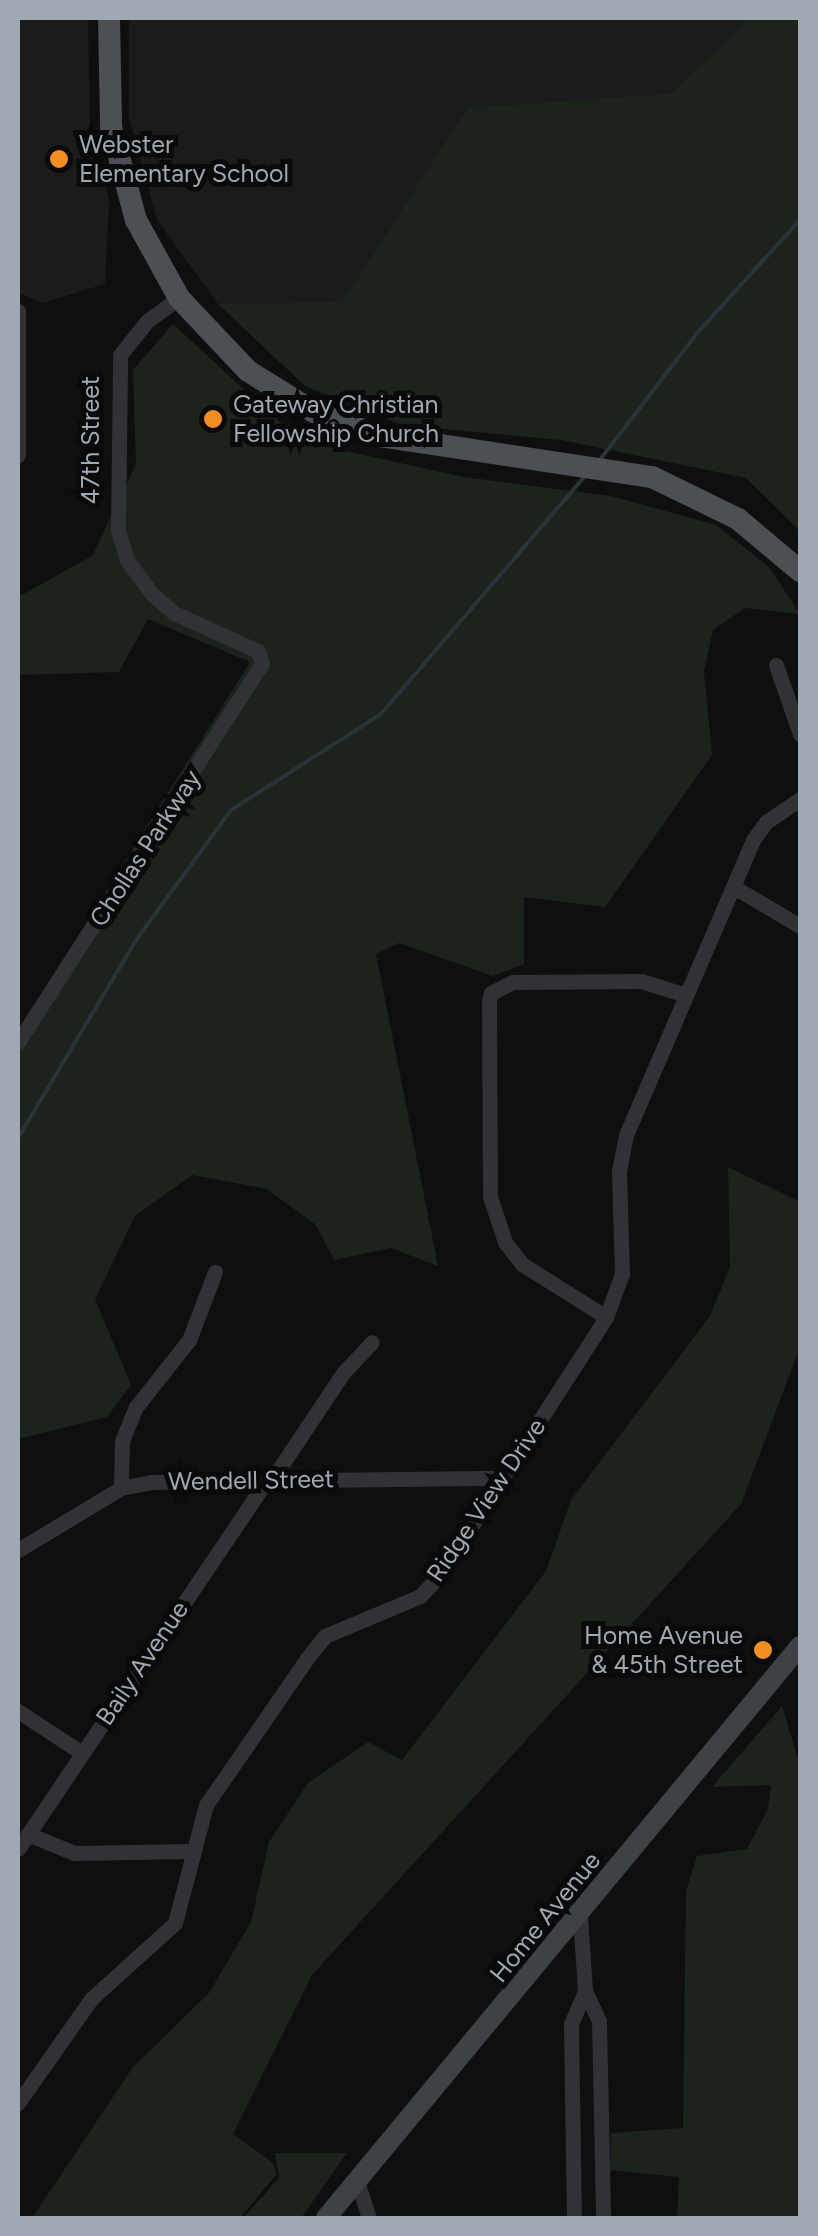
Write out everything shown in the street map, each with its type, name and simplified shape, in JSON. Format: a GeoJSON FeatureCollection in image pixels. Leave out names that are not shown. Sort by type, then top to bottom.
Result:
{"type":"FeatureCollection","features":[{"type":"Feature","properties":{"kind":"main road"},"geometry":{"type":"LineString","coordinates":[[109,18],[111,127],[122,181],[158,267],[179,298],[248,371],[314,412],[380,436],[617,468],[710,503],[800,571]]}},
{"type":"Feature","properties":{"kind":"main road","name":"Home Avenue"},"geometry":{"type":"LineString","coordinates":[[326,2218],[800,1646]]}},
{"type":"Feature","properties":{"kind":"street","name":"47th Street"},"geometry":{"type":"LineString","coordinates":[[179,298],[147,321],[120,356],[118,530],[152,594],[174,612],[258,651]]}},
{"type":"Feature","properties":{"kind":"street"},"geometry":{"type":"LineString","coordinates":[[18,311],[18,455]]}},
{"type":"Feature","properties":{"kind":"street","name":"Chollas Parkway"},"geometry":{"type":"LineString","coordinates":[[18,1042],[257,676],[258,651]]}},
{"type":"Feature","properties":{"kind":"street"},"geometry":{"type":"LineString","coordinates":[[776,665],[800,734]]}},
{"type":"Feature","properties":{"kind":"street","name":"Ridge View Drive"},"geometry":{"type":"LineString","coordinates":[[18,2103],[90,1998],[175,1922],[190,1878],[191,1851],[206,1804],[325,1636],[420,1596],[504,1478],[606,1317],[622,1274],[619,1171],[626,1135],[766,822],[800,799]]}},
{"type":"Feature","properties":{"kind":"street"},"geometry":{"type":"LineString","coordinates":[[734,888],[800,926]]}},
{"type":"Feature","properties":{"kind":"street"},"geometry":{"type":"LineString","coordinates":[[606,1317],[522,1264],[505,1242],[490,1198],[489,1001],[491,993],[513,982],[641,981],[686,995]]}},
{"type":"Feature","properties":{"kind":"street"},"geometry":{"type":"LineString","coordinates":[[120,1488],[122,1441],[136,1407],[189,1340],[216,1272]]}},
{"type":"Feature","properties":{"kind":"street","name":"Baily Avenue"},"geometry":{"type":"LineString","coordinates":[[18,1849],[343,1373],[372,1342]]}},
{"type":"Feature","properties":{"kind":"street","name":"Wendell Street"},"geometry":{"type":"LineString","coordinates":[[18,1550],[120,1488],[270,1478],[504,1478]]}},
{"type":"Feature","properties":{"kind":"street"},"geometry":{"type":"LineString","coordinates":[[18,1711],[82,1752]]}},
{"type":"Feature","properties":{"kind":"street"},"geometry":{"type":"LineString","coordinates":[[28,1834],[74,1853],[191,1851]]}},
{"type":"Feature","properties":{"kind":"street"},"geometry":{"type":"LineString","coordinates":[[580,1916],[584,1991],[599,2021],[603,2218]]}},
{"type":"Feature","properties":{"kind":"street"},"geometry":{"type":"LineString","coordinates":[[574,2218],[571,2024],[584,1991]]}},
{"type":"Feature","properties":{"kind":"street"},"geometry":{"type":"LineString","coordinates":[[357,2181],[369,2218]]}},
{"type":"Feature","properties":{"kind":"shaded area","name":"Webster Elementary School"},"geometry":{"type":"Polygon","coordinates":[[[18,18],[88,18],[90,118],[109,200],[105,284],[42,303],[18,293],[18,18]]]}},
{"type":"Feature","properties":{"kind":"shaded area"},"geometry":{"type":"Polygon","coordinates":[[[129,18],[749,18],[672,93],[467,108],[343,301],[218,304],[157,220],[129,118],[129,18]]]}},
{"type":"Feature","properties":{"kind":"shaded area"},"geometry":{"type":"Polygon","coordinates":[[[749,18],[800,18],[800,531],[746,478],[561,440],[402,425],[305,386],[218,304],[343,301],[467,108],[672,93],[749,18]]]}},
{"type":"Feature","properties":{"kind":"shaded area"},"geometry":{"type":"Polygon","coordinates":[[[173,324],[300,441],[464,477],[611,496],[716,525],[769,567],[800,614],[745,608],[713,630],[704,671],[712,755],[605,907],[524,897],[524,964],[493,976],[399,943],[376,954],[438,1266],[391,1248],[334,1260],[316,1225],[267,1189],[192,1175],[135,1216],[95,1299],[131,1385],[107,1417],[18,1439],[18,1032],[250,662],[148,619],[119,672],[18,675],[18,597],[92,556],[136,464],[133,370],[173,324]]]}},
{"type":"Feature","properties":{"kind":"shaded area"},"geometry":{"type":"Polygon","coordinates":[[[728,1167],[800,1202],[800,1347],[741,1504],[312,1975],[233,2134],[273,2163],[277,2174],[240,2218],[32,2218],[133,2067],[209,1993],[251,1922],[269,1842],[308,1783],[368,1742],[402,1760],[546,1571],[571,1500],[710,1316],[730,1267],[728,1167]]]}},
{"type":"Feature","properties":{"kind":"shaded area"},"geometry":{"type":"Polygon","coordinates":[[[782,1706],[800,1766],[800,2218],[677,2218],[679,2177],[610,2170],[611,2133],[683,2128],[686,1891],[697,1856],[747,1849],[768,1809],[771,1785],[712,1787],[782,1706]]]}},
{"type":"Feature","properties":{"kind":"shaded area"},"geometry":{"type":"Polygon","coordinates":[[[275,2153],[347,2153],[301,2218],[243,2218],[279,2178],[275,2153]]]}},
{"type":"Feature","properties":{"kind":"waterway"},"geometry":{"type":"LineString","coordinates":[[599,461],[698,332],[800,220]]}},
{"type":"Feature","properties":{"kind":"waterway"},"geometry":{"type":"LineString","coordinates":[[18,1138],[136,940],[231,810],[381,714],[586,475]]}},
{"type":"Feature","properties":{"kind":"place","name":"Webster Elementary School"},"geometry":{"type":"Point","coordinates":[59,159]}},
{"type":"Feature","properties":{"kind":"place","name":"Gateway Christian Fellowship Church"},"geometry":{"type":"Point","coordinates":[213,419]}},
{"type":"Feature","properties":{"kind":"place","name":"Home Avenue & 45th Street"},"geometry":{"type":"Point","coordinates":[763,1650]}}]}
